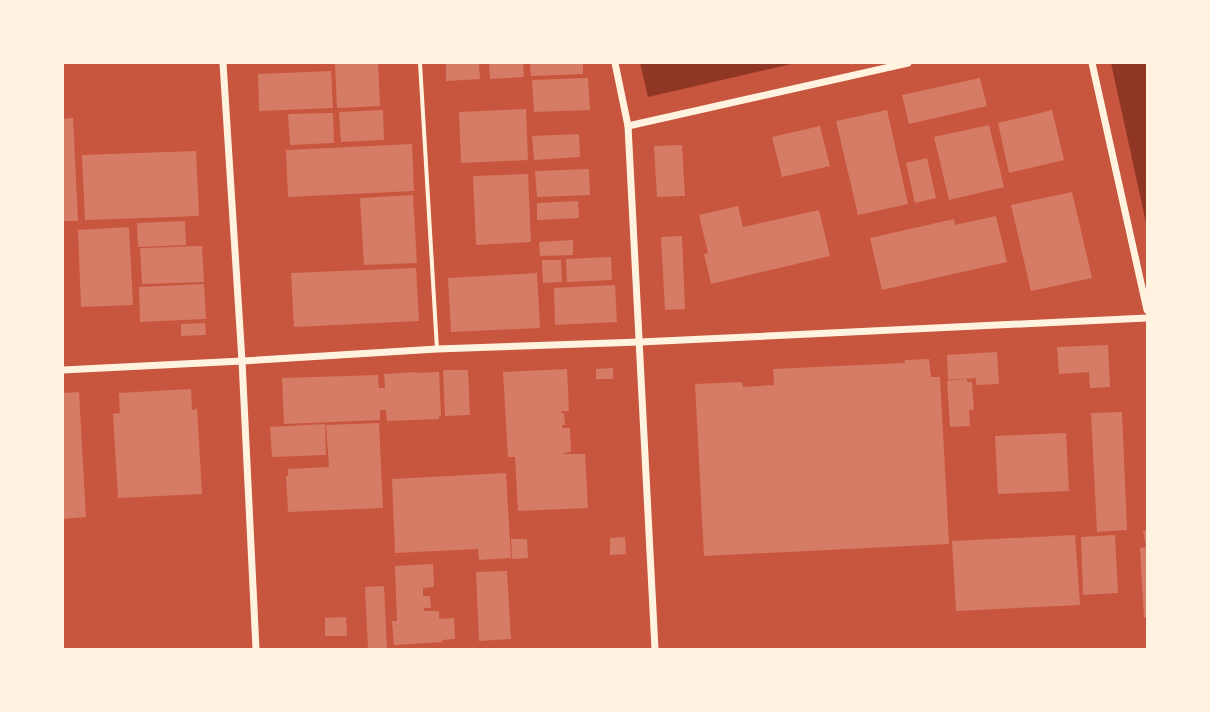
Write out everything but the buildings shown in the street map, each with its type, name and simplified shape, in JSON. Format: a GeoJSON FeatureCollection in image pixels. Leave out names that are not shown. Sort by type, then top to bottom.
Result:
{"type":"FeatureCollection","features":[{"type":"Feature","properties":{"kind":"street"},"geometry":{"type":"LineString","coordinates":[[223,63],[242,362],[256,649]]}},
{"type":"Feature","properties":{"kind":"street"},"geometry":{"type":"LineString","coordinates":[[420,63],[437,349]]}},
{"type":"Feature","properties":{"kind":"street"},"geometry":{"type":"LineString","coordinates":[[615,63],[628,126],[655,649]]}},
{"type":"Feature","properties":{"kind":"street"},"geometry":{"type":"LineString","coordinates":[[628,126],[908,63]]}},
{"type":"Feature","properties":{"kind":"street"},"geometry":{"type":"LineString","coordinates":[[1092,63],[1147,310]]}},
{"type":"Feature","properties":{"kind":"street"},"geometry":{"type":"LineString","coordinates":[[63,370],[242,362],[437,349],[640,342],[1147,318]]}},
{"type":"Feature","properties":{"kind":"shaded area"},"geometry":{"type":"Polygon","coordinates":[[[640,63],[796,63],[648,97],[640,63]]]}},
{"type":"Feature","properties":{"kind":"shaded area"},"geometry":{"type":"Polygon","coordinates":[[[1111,63],[1147,63],[1147,227],[1111,63]]]}}]}
